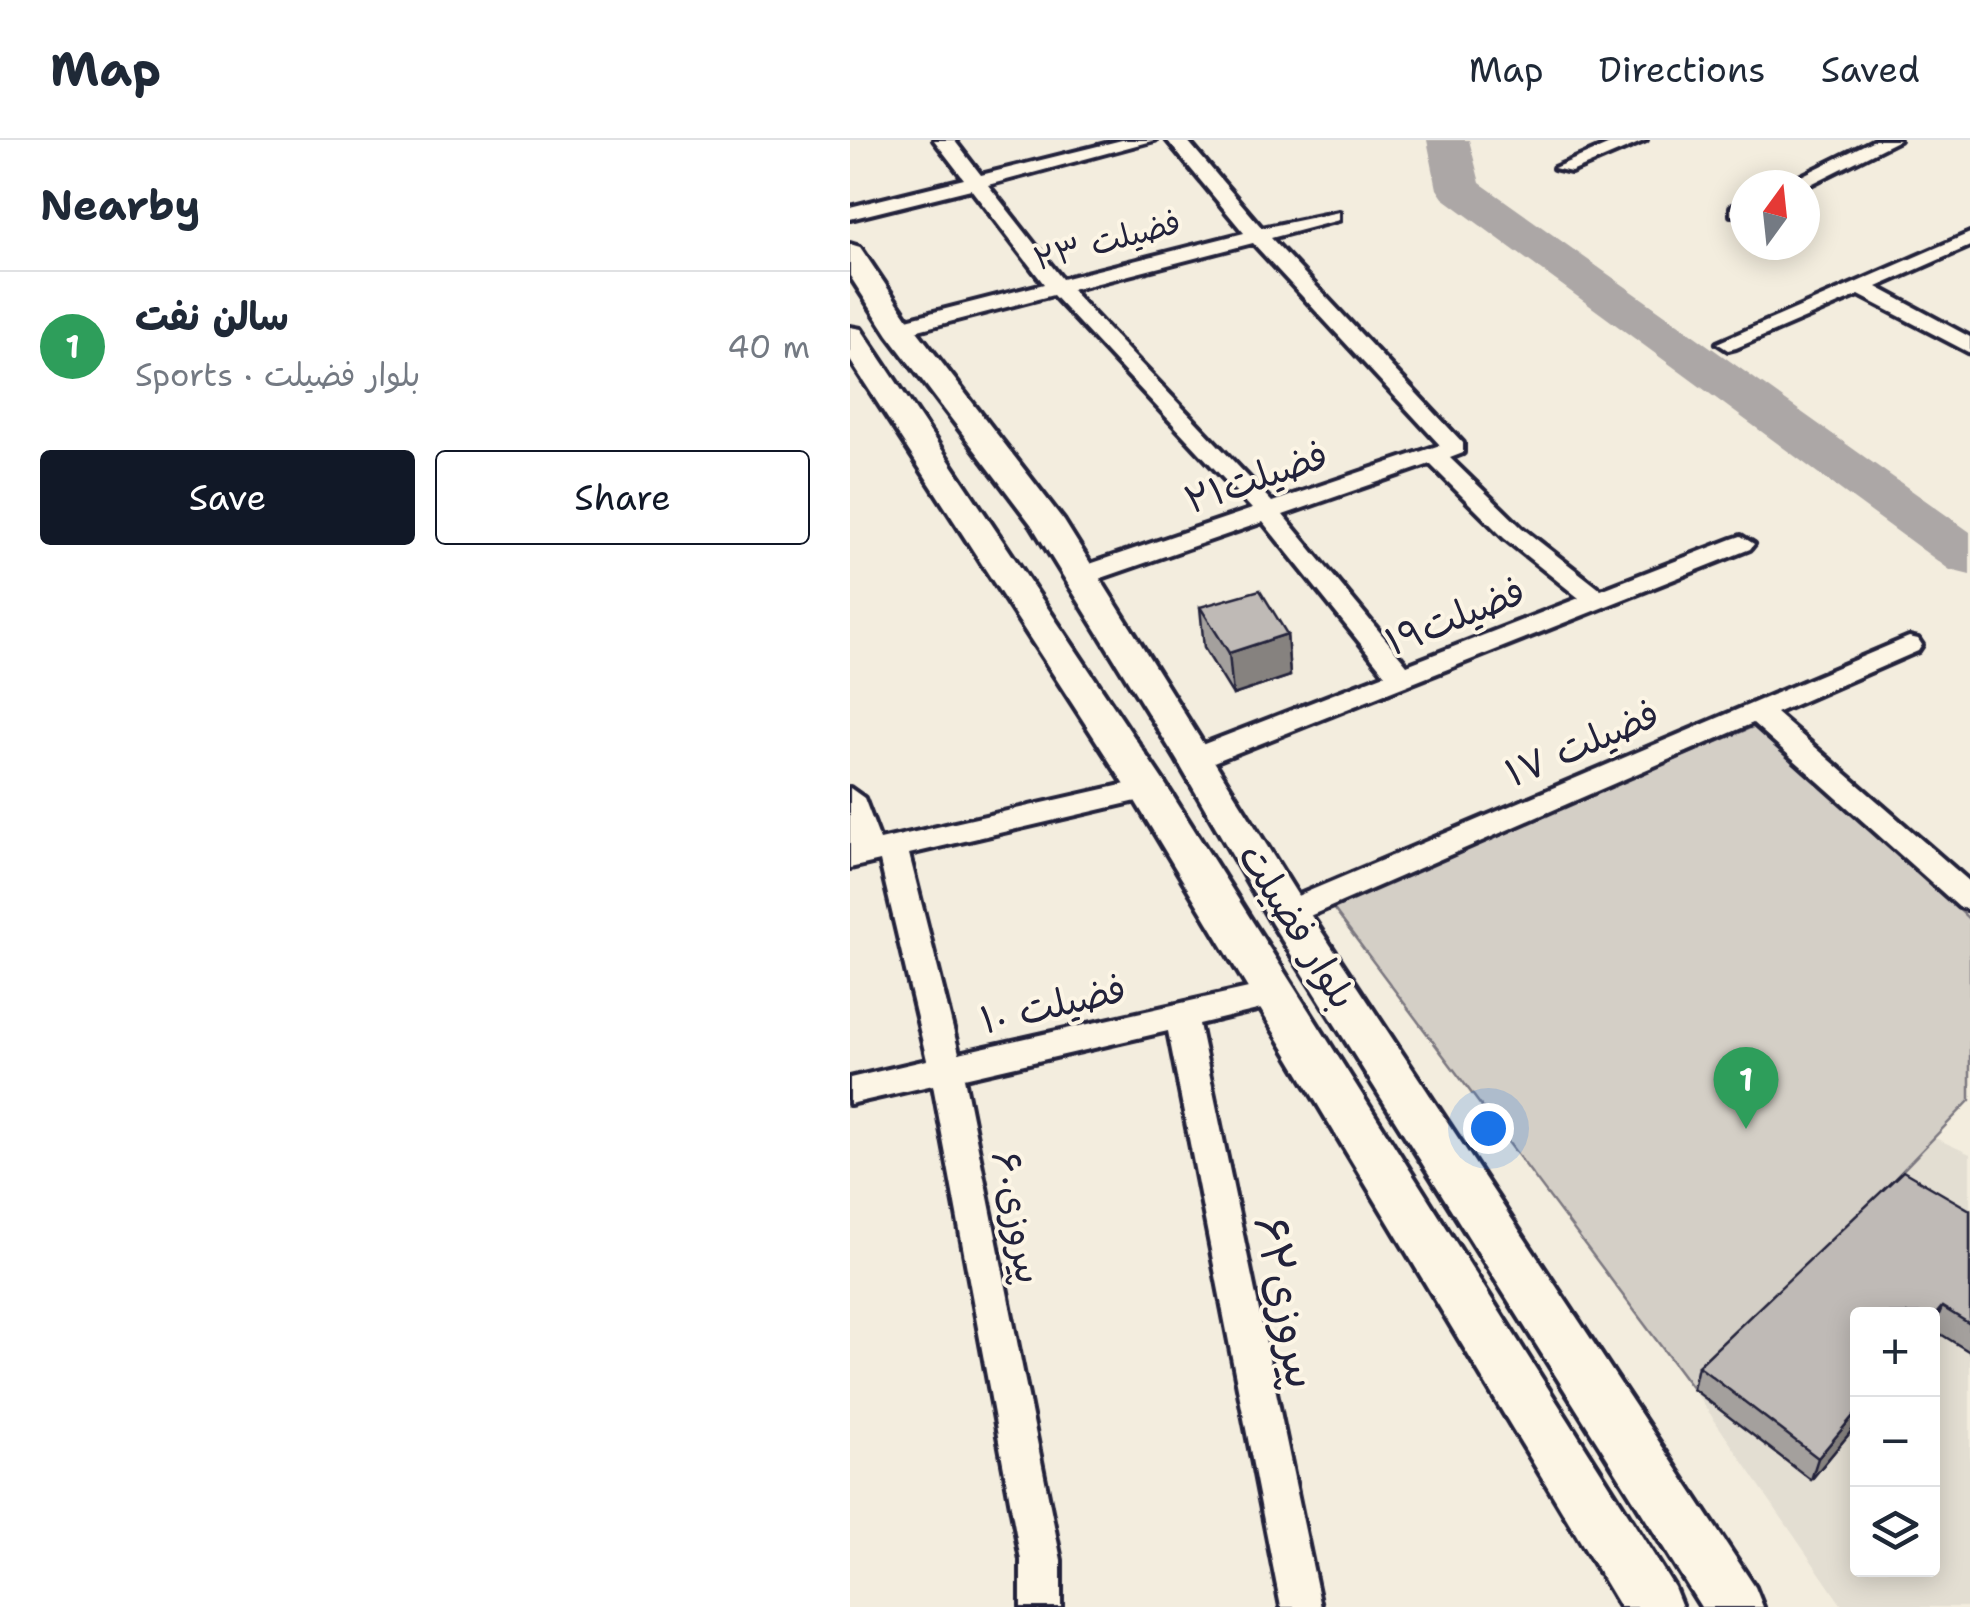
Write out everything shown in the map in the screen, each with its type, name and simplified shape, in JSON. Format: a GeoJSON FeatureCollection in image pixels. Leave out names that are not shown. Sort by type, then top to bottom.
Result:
{"type":"FeatureCollection","features":[{"type":"Feature","properties":{"kind":"main road","name":"بلوار فضیلت"},"geometry":{"type":"LineString","coordinates":[[850,253],[899,328],[1081,576],[1196,758],[1286,913],[1734,1607]]}},
{"type":"Feature","properties":{"kind":"main road","name":"بلوار فضیلت"},"geometry":{"type":"LineString","coordinates":[[850,336],[1148,789],[1653,1607]]}},
{"type":"Feature","properties":{"kind":"main road"},"geometry":{"type":"LineString","coordinates":[[930,453],[986,442]]}},
{"type":"Feature","properties":{"kind":"main road"},"geometry":{"type":"LineString","coordinates":[[1540,1422],[1602,1398]]}},
{"type":"Feature","properties":{"kind":"street"},"geometry":{"type":"LineString","coordinates":[[944,140],[1057,287],[1268,512],[1402,677]]}},
{"type":"Feature","properties":{"kind":"street"},"geometry":{"type":"LineString","coordinates":[[850,213],[1144,140]]}},
{"type":"Feature","properties":{"kind":"street"},"geometry":{"type":"LineString","coordinates":[[1177,140],[1513,533],[1597,600]]}},
{"type":"Feature","properties":{"kind":"street"},"geometry":{"type":"LineString","coordinates":[[1564,168],[1636,140]]}},
{"type":"Feature","properties":{"kind":"street"},"geometry":{"type":"LineString","coordinates":[[1820,172],[1889,140]]}},
{"type":"Feature","properties":{"kind":"street","name":"فضیلت ۲۳"},"geometry":{"type":"LineString","coordinates":[[899,328],[1332,216]]}},
{"type":"Feature","properties":{"kind":"street"},"geometry":{"type":"LineString","coordinates":[[1728,343],[1970,239]]}},
{"type":"Feature","properties":{"kind":"street"},"geometry":{"type":"LineString","coordinates":[[1859,286],[1970,346]]}},
{"type":"Feature","properties":{"kind":"street","name":"فضیلت۲۱"},"geometry":{"type":"LineString","coordinates":[[1081,576],[1444,451]]}},
{"type":"Feature","properties":{"kind":"street","name":"فضیلت۱۹"},"geometry":{"type":"LineString","coordinates":[[1196,758],[1741,544]]}},
{"type":"Feature","properties":{"kind":"street","name":"فضیلت ۱۷"},"geometry":{"type":"LineString","coordinates":[[1286,913],[1908,645]]}},
{"type":"Feature","properties":{"kind":"street"},"geometry":{"type":"LineString","coordinates":[[1756,711],[1970,898]]}},
{"type":"Feature","properties":{"kind":"street"},"geometry":{"type":"LineString","coordinates":[[870,852],[1148,789]]}},
{"type":"Feature","properties":{"kind":"street","name":"پیروزی۶۰"},"geometry":{"type":"LineString","coordinates":[[850,798],[946,1069],[1041,1560],[1040,1607]]}},
{"type":"Feature","properties":{"kind":"street","name":"فضیلت ۱۰"},"geometry":{"type":"LineString","coordinates":[[850,1091],[1275,994]]}},
{"type":"Feature","properties":{"kind":"street","name":"پیروزی۶۲"},"geometry":{"type":"LineString","coordinates":[[1181,1016],[1301,1607]]}},
{"type":"Feature","properties":{"kind":"shaded area"},"geometry":{"type":"Polygon","coordinates":[[[1767,721],[1970,920],[1970,1100],[1693,1389],[1330,904],[1767,721]]]}},
{"type":"Feature","properties":{"kind":"shaded area"},"geometry":{"type":"Polygon","coordinates":[[[1911,1127],[1970,1154],[1970,1607],[1843,1607],[1693,1389],[1911,1127]]]}},
{"type":"Feature","properties":{"kind":"building"},"geometry":{"type":"Polygon","coordinates":[[[1260,590],[1287,634],[1229,653],[1200,607],[1260,590]]]}},
{"type":"Feature","properties":{"kind":"building"},"geometry":{"type":"Polygon","coordinates":[[[1903,1171],[1970,1210],[1970,1324],[1942,1307],[1850,1307],[1850,1420],[1818,1458],[1698,1366],[1903,1171]]]}},
{"type":"Feature","properties":{"kind":"waterway"},"geometry":{"type":"LineString","coordinates":[[1448,140],[1459,189],[1970,558]]}},
{"type":"Feature","properties":{"kind":"place","name":"سالن نفت"},"geometry":{"type":"Point","coordinates":[1746,1129]}}]}
